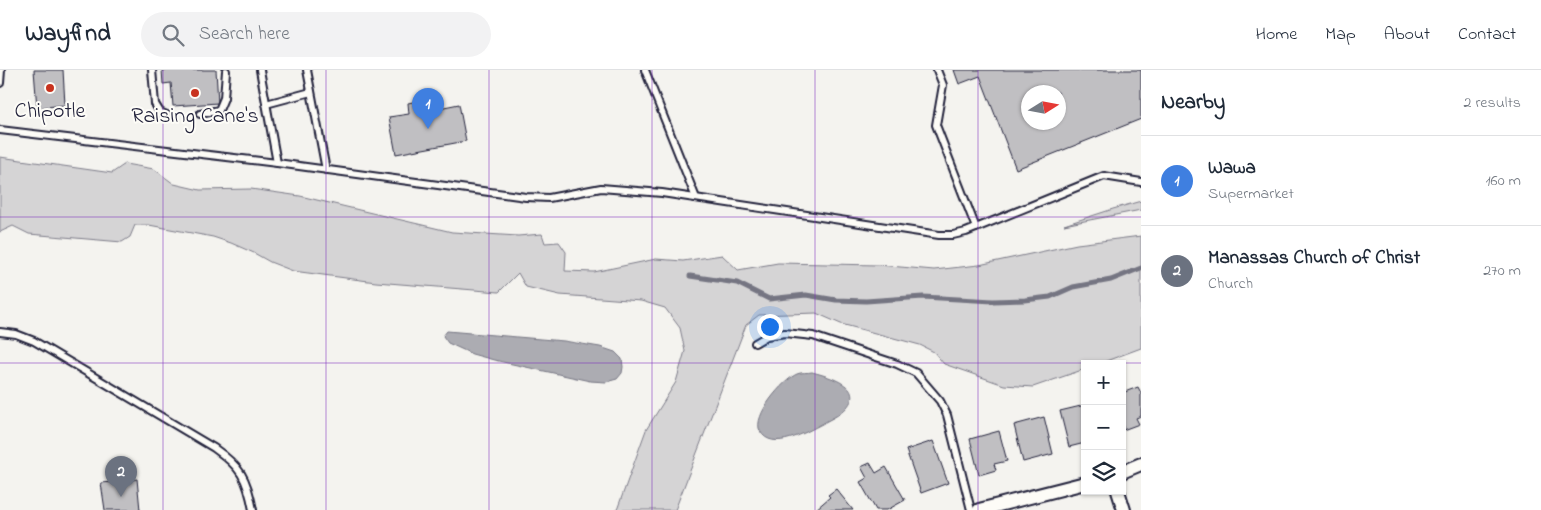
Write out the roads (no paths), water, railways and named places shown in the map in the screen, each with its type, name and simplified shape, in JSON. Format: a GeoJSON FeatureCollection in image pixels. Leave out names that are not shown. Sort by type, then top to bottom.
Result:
{"type":"FeatureCollection","features":[{"type":"Feature","properties":{"kind":"street"},"geometry":{"type":"LineString","coordinates":[[1126,470],[1141,464]]}},
{"type":"Feature","properties":{"kind":"street"},"geometry":{"type":"LineString","coordinates":[[979,510],[1081,484]]}},
{"type":"Feature","properties":{"kind":"street"},"geometry":{"type":"LineString","coordinates":[[1119,495],[1124,510]]}},
{"type":"Feature","properties":{"kind":"lane"},"geometry":{"type":"LineString","coordinates":[[0,84],[1,70]]}},
{"type":"Feature","properties":{"kind":"lane"},"geometry":{"type":"LineString","coordinates":[[152,70],[155,104],[160,112],[167,115]]}},
{"type":"Feature","properties":{"kind":"lane"},"geometry":{"type":"LineString","coordinates":[[260,70],[277,162]]}},
{"type":"Feature","properties":{"kind":"lane"},"geometry":{"type":"LineString","coordinates":[[307,70],[326,170]]}},
{"type":"Feature","properties":{"kind":"lane"},"geometry":{"type":"LineString","coordinates":[[646,70],[696,198]]}},
{"type":"Feature","properties":{"kind":"lane"},"geometry":{"type":"LineString","coordinates":[[937,70],[944,85],[936,125],[976,228]]}},
{"type":"Feature","properties":{"kind":"lane"},"geometry":{"type":"LineString","coordinates":[[200,114],[219,110],[224,98],[226,71]]}},
{"type":"Feature","properties":{"kind":"lane"},"geometry":{"type":"LineString","coordinates":[[266,104],[311,92]]}},
{"type":"Feature","properties":{"kind":"lane"},"geometry":{"type":"LineString","coordinates":[[0,130],[277,162],[526,197],[550,198],[601,188],[662,193],[939,235],[966,232],[1104,176],[1141,182]]}},
{"type":"Feature","properties":{"kind":"lane"},"geometry":{"type":"LineString","coordinates":[[0,332],[16,334],[34,341],[229,458],[242,473],[253,510]]}},
{"type":"Feature","properties":{"kind":"lane"},"geometry":{"type":"LineString","coordinates":[[755,343],[767,336],[786,334],[813,336],[870,354],[916,373],[940,401],[947,415],[971,510]]}},
{"type":"Feature","properties":{"kind":"waterway"},"geometry":{"type":"LineString","coordinates":[[690,276],[737,283],[769,299],[806,295],[836,300],[866,301],[923,297],[993,301],[1050,297],[1073,287],[1111,280],[1141,268]]}},
{"type":"Feature","properties":{"kind":"place","name":"Chipotle"},"geometry":{"type":"Point","coordinates":[50,88]}},
{"type":"Feature","properties":{"kind":"place","name":"Raising Cane's"},"geometry":{"type":"Point","coordinates":[195,93]}},
{"type":"Feature","properties":{"kind":"place","name":"Wawa"},"geometry":{"type":"Point","coordinates":[428,129]}},
{"type":"Feature","properties":{"kind":"place","name":"Manassas Church of Christ"},"geometry":{"type":"Point","coordinates":[121,497]}}]}
